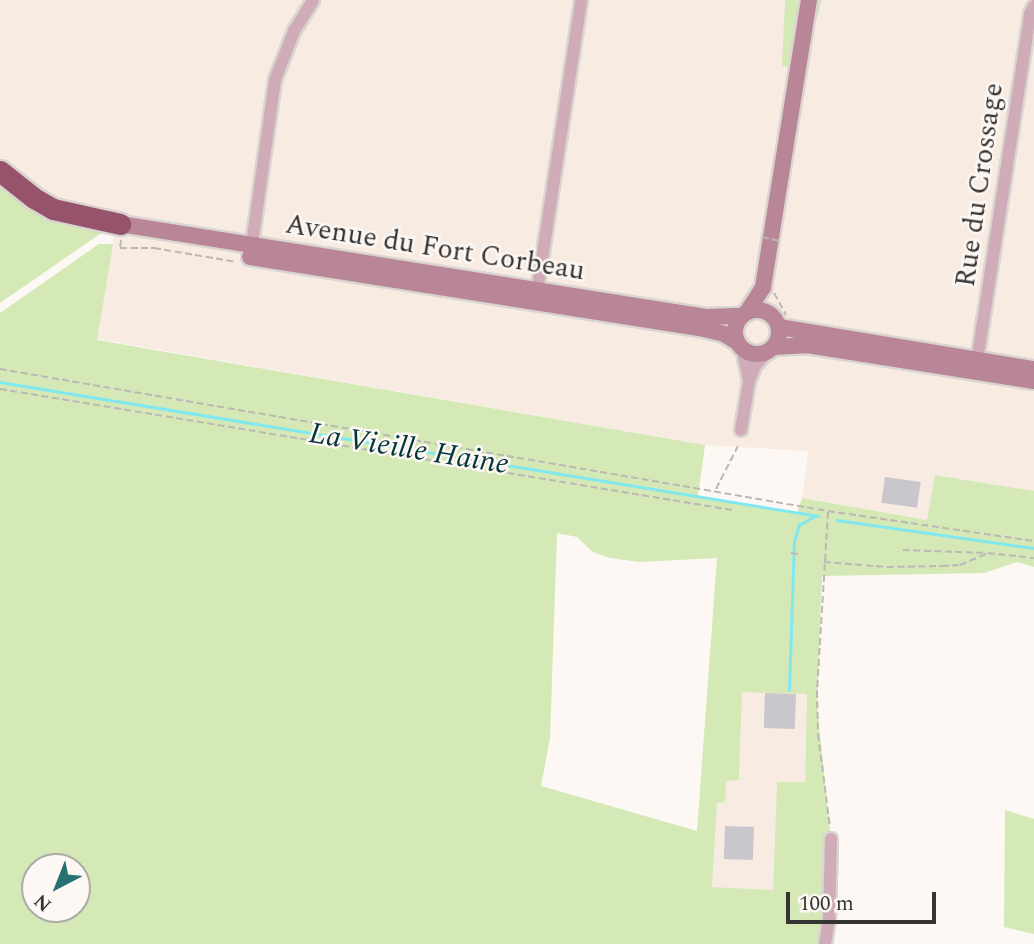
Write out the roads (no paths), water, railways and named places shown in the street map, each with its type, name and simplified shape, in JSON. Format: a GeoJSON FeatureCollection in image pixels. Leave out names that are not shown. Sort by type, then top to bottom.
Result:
{"type":"FeatureCollection","features":[{"type":"Feature","properties":{"kind":"highway"},"geometry":{"type":"LineString","coordinates":[[0,171],[34,198],[54,209],[120,224]]}},
{"type":"Feature","properties":{"kind":"street"},"geometry":{"type":"LineString","coordinates":[[251,251],[275,80],[295,31],[313,0]]}},
{"type":"Feature","properties":{"kind":"street"},"geometry":{"type":"LineString","coordinates":[[536,296],[581,0]]}},
{"type":"Feature","properties":{"kind":"street"},"geometry":{"type":"LineString","coordinates":[[749,381],[736,328],[763,287],[809,0]]}},
{"type":"Feature","properties":{"kind":"street","name":"Rue du Crossage"},"geometry":{"type":"LineString","coordinates":[[976,365],[1030,14],[1034,6]]}},
{"type":"Feature","properties":{"kind":"street","name":"Avenue du Fort Corbeau"},"geometry":{"type":"LineString","coordinates":[[120,224],[156,240],[251,251],[536,296],[706,317],[745,314]]}},
{"type":"Feature","properties":{"kind":"street"},"geometry":{"type":"LineString","coordinates":[[741,430],[749,381],[755,366],[771,349],[776,321],[763,287]]}},
{"type":"Feature","properties":{"kind":"street","name":"Avenue du Fort Corbeau"},"geometry":{"type":"LineString","coordinates":[[536,296],[704,329],[724,334],[740,345]]}},
{"type":"Feature","properties":{"kind":"street"},"geometry":{"type":"LineString","coordinates":[[745,314],[760,310],[776,321],[976,365],[1034,381]]}},
{"type":"Feature","properties":{"kind":"street"},"geometry":{"type":"LineString","coordinates":[[740,345],[754,354],[807,345],[976,365],[1034,369]]}},
{"type":"Feature","properties":{"kind":"street"},"geometry":{"type":"LineString","coordinates":[[825,944],[829,920],[831,839]]}},
{"type":"Feature","properties":{"kind":"waterway","name":"La Vieille Haine"},"geometry":{"type":"LineString","coordinates":[[0,382],[818,516]]}},
{"type":"Feature","properties":{"kind":"waterway"},"geometry":{"type":"LineString","coordinates":[[789,690],[794,541],[799,525],[813,517]]}},
{"type":"Feature","properties":{"kind":"waterway","name":"La Vieille Haine"},"geometry":{"type":"LineString","coordinates":[[837,520],[1034,548]]}}]}
